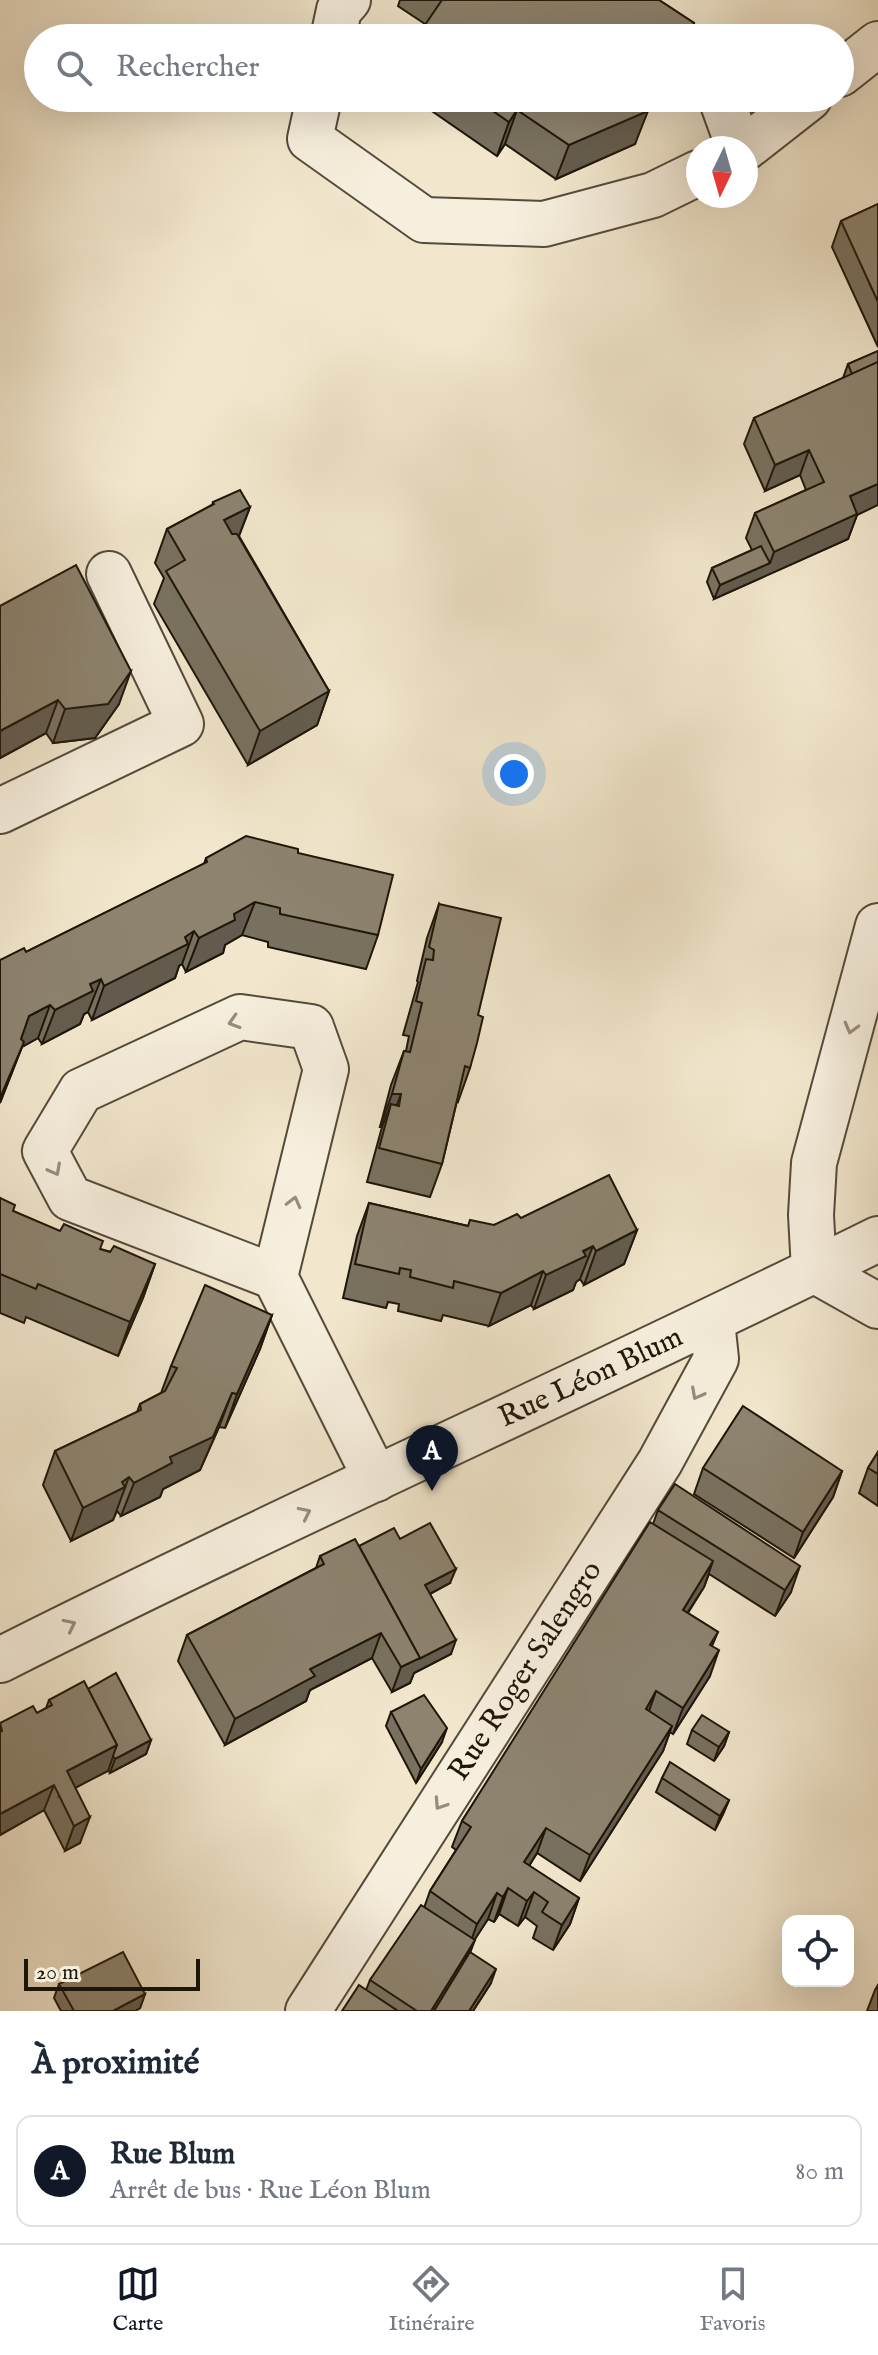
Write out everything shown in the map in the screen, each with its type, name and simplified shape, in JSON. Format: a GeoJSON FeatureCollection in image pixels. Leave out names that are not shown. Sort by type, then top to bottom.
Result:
{"type":"FeatureCollection","features":[{"type":"Feature","properties":{"kind":"street"},"geometry":{"type":"LineString","coordinates":[[854,63],[878,44]]}},
{"type":"Feature","properties":{"kind":"street"},"geometry":{"type":"LineString","coordinates":[[316,112],[310,139],[424,220],[544,224],[653,195],[686,179]]}},
{"type":"Feature","properties":{"kind":"street"},"geometry":{"type":"LineString","coordinates":[[727,112],[737,136]]}},
{"type":"Feature","properties":{"kind":"street"},"geometry":{"type":"LineString","coordinates":[[758,136],[790,112]]}},
{"type":"Feature","properties":{"kind":"street"},"geometry":{"type":"LineString","coordinates":[[0,811],[181,724],[109,574]]}},
{"type":"Feature","properties":{"kind":"street"},"geometry":{"type":"LineString","coordinates":[[878,926],[814,1163],[811,1215],[814,1270],[878,1306]]}},
{"type":"Feature","properties":{"kind":"street"},"geometry":{"type":"LineString","coordinates":[[275,1277],[70,1198],[45,1151],[81,1091],[240,1017],[311,1027],[326,1069],[275,1277],[376,1479]]}},
{"type":"Feature","properties":{"kind":"street","name":"Rue Léon Blum"},"geometry":{"type":"LineString","coordinates":[[0,1660],[878,1239]]}},
{"type":"Feature","properties":{"kind":"street","name":"Rue Roger Salengro"},"geometry":{"type":"LineString","coordinates":[[308,2011],[660,1462],[716,1359],[712,1321]]}},
{"type":"Feature","properties":{"kind":"building"},"geometry":{"type":"Polygon","coordinates":[[[442,0],[659,0],[694,23],[693,24],[426,24],[442,0]]]}},
{"type":"Feature","properties":{"kind":"building"},"geometry":{"type":"Polygon","coordinates":[[[494,112],[516,112],[509,122],[494,112]]]}},
{"type":"Feature","properties":{"kind":"building"},"geometry":{"type":"Polygon","coordinates":[[[520,112],[646,112],[569,145],[520,112]]]}},
{"type":"Feature","properties":{"kind":"building"},"geometry":{"type":"Polygon","coordinates":[[[878,204],[878,302],[841,221],[878,204]]]}},
{"type":"Feature","properties":{"kind":"building"},"geometry":{"type":"Polygon","coordinates":[[[878,351],[878,362],[852,374],[848,364],[878,351]]]}},
{"type":"Feature","properties":{"kind":"building"},"geometry":{"type":"Polygon","coordinates":[[[878,362],[878,484],[850,496],[857,514],[774,552],[755,513],[824,482],[809,450],[775,465],[754,418],[878,362]]]}},
{"type":"Feature","properties":{"kind":"building"},"geometry":{"type":"Polygon","coordinates":[[[240,490],[250,507],[224,520],[232,534],[237,534],[329,691],[260,731],[166,571],[185,560],[167,529],[240,490]]]}},
{"type":"Feature","properties":{"kind":"building"},"geometry":{"type":"Polygon","coordinates":[[[761,546],[770,563],[720,585],[712,568],[761,546]]]}},
{"type":"Feature","properties":{"kind":"building"},"geometry":{"type":"Polygon","coordinates":[[[76,565],[131,671],[108,704],[65,709],[58,700],[0,731],[0,606],[76,565]]]}},
{"type":"Feature","properties":{"kind":"building"},"geometry":{"type":"Polygon","coordinates":[[[246,836],[298,849],[298,853],[393,875],[378,935],[280,914],[280,908],[255,902],[234,914],[235,920],[199,938],[194,931],[185,937],[188,944],[104,986],[101,979],[90,984],[93,991],[55,1010],[50,1005],[29,1016],[21,1039],[24,1042],[0,1098],[0,960],[24,948],[26,952],[207,862],[206,858],[246,836]]]}},
{"type":"Feature","properties":{"kind":"building"},"geometry":{"type":"Polygon","coordinates":[[[439,904],[501,918],[478,1015],[483,1017],[477,1043],[470,1068],[465,1066],[442,1164],[379,1148],[391,1104],[399,1106],[401,1094],[392,1094],[404,1051],[410,1052],[422,1003],[416,1001],[426,959],[433,960],[434,950],[429,947],[439,904]]]}},
{"type":"Feature","properties":{"kind":"building"},"geometry":{"type":"Polygon","coordinates":[[[609,1175],[637,1230],[596,1251],[593,1246],[583,1251],[586,1256],[546,1275],[543,1271],[501,1293],[454,1281],[453,1288],[410,1277],[411,1270],[400,1268],[399,1274],[355,1264],[369,1203],[468,1226],[470,1220],[494,1225],[517,1214],[521,1218],[609,1175]]]}},
{"type":"Feature","properties":{"kind":"building"},"geometry":{"type":"Polygon","coordinates":[[[0,1198],[15,1205],[13,1211],[60,1231],[64,1224],[103,1241],[100,1249],[110,1252],[114,1246],[155,1264],[130,1322],[38,1284],[36,1289],[0,1274],[0,1198]]]}},
{"type":"Feature","properties":{"kind":"building"},"geometry":{"type":"Polygon","coordinates":[[[205,1285],[272,1315],[237,1394],[232,1393],[213,1437],[170,1457],[172,1463],[134,1483],[129,1477],[122,1482],[125,1487],[83,1508],[55,1451],[141,1410],[140,1404],[165,1391],[177,1368],[171,1366],[205,1285]]]}},
{"type":"Feature","properties":{"kind":"building"},"geometry":{"type":"Polygon","coordinates":[[[743,1406],[842,1471],[803,1532],[703,1468],[743,1406]]]}},
{"type":"Feature","properties":{"kind":"building"},"geometry":{"type":"Polygon","coordinates":[[[878,1452],[878,1474],[868,1468],[878,1452]]]}},
{"type":"Feature","properties":{"kind":"building"},"geometry":{"type":"Polygon","coordinates":[[[675,1484],[800,1566],[785,1590],[658,1510],[675,1484]]]}},
{"type":"Feature","properties":{"kind":"building"},"geometry":{"type":"Polygon","coordinates":[[[650,1522],[713,1561],[683,1610],[718,1632],[710,1645],[719,1650],[683,1708],[656,1691],[646,1709],[672,1726],[590,1855],[546,1828],[524,1862],[579,1898],[562,1925],[542,1912],[548,1902],[534,1892],[527,1901],[508,1888],[503,1897],[497,1893],[477,1924],[430,1891],[471,1827],[462,1821],[650,1522]]]}},
{"type":"Feature","properties":{"kind":"building"},"geometry":{"type":"Polygon","coordinates":[[[430,1523],[456,1569],[425,1585],[456,1640],[419,1659],[359,1546],[394,1528],[400,1539],[430,1523]]]}},
{"type":"Feature","properties":{"kind":"building"},"geometry":{"type":"Polygon","coordinates":[[[355,1539],[420,1658],[401,1667],[381,1633],[310,1669],[315,1676],[235,1719],[187,1635],[324,1564],[320,1556],[355,1539]]]}},
{"type":"Feature","properties":{"kind":"building"},"geometry":{"type":"Polygon","coordinates":[[[116,1673],[151,1740],[115,1759],[113,1756],[117,1745],[88,1689],[116,1673]]]}},
{"type":"Feature","properties":{"kind":"building"},"geometry":{"type":"Polygon","coordinates":[[[84,1681],[117,1745],[67,1771],[90,1817],[74,1826],[54,1785],[0,1814],[0,1723],[33,1706],[37,1713],[52,1705],[49,1700],[84,1681]]]}},
{"type":"Feature","properties":{"kind":"building"},"geometry":{"type":"Polygon","coordinates":[[[424,1695],[447,1728],[421,1769],[391,1712],[424,1695]]]}},
{"type":"Feature","properties":{"kind":"building"},"geometry":{"type":"Polygon","coordinates":[[[702,1715],[729,1732],[719,1747],[692,1730],[702,1715]]]}},
{"type":"Feature","properties":{"kind":"building"},"geometry":{"type":"Polygon","coordinates":[[[670,1762],[729,1800],[720,1816],[662,1778],[670,1762]]]}},
{"type":"Feature","properties":{"kind":"building"},"geometry":{"type":"Polygon","coordinates":[[[421,1905],[475,1940],[431,2011],[417,2011],[370,1980],[421,1905]]]}},
{"type":"Feature","properties":{"kind":"building"},"geometry":{"type":"Polygon","coordinates":[[[123,1952],[145,1994],[113,2011],[74,2011],[59,1984],[123,1952]]]}},
{"type":"Feature","properties":{"kind":"building"},"geometry":{"type":"Polygon","coordinates":[[[470,1952],[496,1969],[469,2011],[434,2011],[470,1952]]]}},
{"type":"Feature","properties":{"kind":"building"},"geometry":{"type":"Polygon","coordinates":[[[359,1985],[398,2011],[342,2011],[359,1985]]]}},
{"type":"Feature","properties":{"kind":"place","name":"Rue Blum"},"geometry":{"type":"Point","coordinates":[432,1491]}}]}
